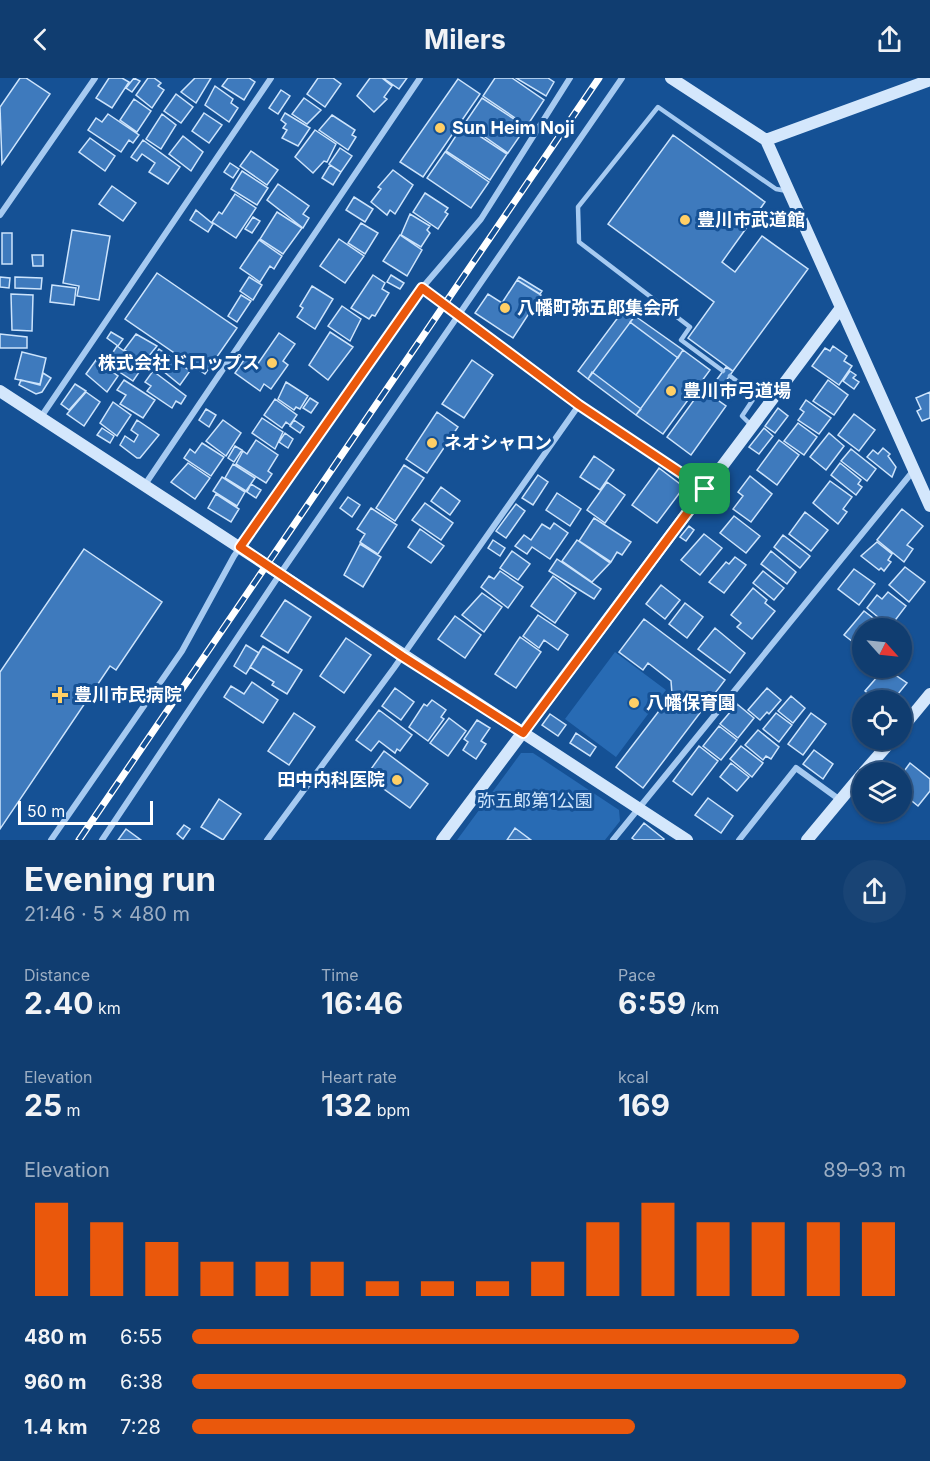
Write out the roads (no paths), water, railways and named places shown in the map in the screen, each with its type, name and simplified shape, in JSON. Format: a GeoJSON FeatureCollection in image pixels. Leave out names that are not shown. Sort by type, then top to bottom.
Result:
{"type":"FeatureCollection","features":[{"type":"Feature","properties":{"kind":"street"},"geometry":{"type":"LineString","coordinates":[[0,215],[95,78]]}},
{"type":"Feature","properties":{"kind":"street"},"geometry":{"type":"LineString","coordinates":[[40,418],[272,78]]}},
{"type":"Feature","properties":{"kind":"street"},"geometry":{"type":"LineString","coordinates":[[143,486],[420,78]]}},
{"type":"Feature","properties":{"kind":"street"},"geometry":{"type":"LineString","coordinates":[[51,840],[182,651],[240,547],[422,288],[481,219],[570,78]]}},
{"type":"Feature","properties":{"kind":"street"},"geometry":{"type":"LineString","coordinates":[[102,840],[457,314],[622,78]]}},
{"type":"Feature","properties":{"kind":"street"},"geometry":{"type":"LineString","coordinates":[[671,78],[766,140],[930,506]]}},
{"type":"Feature","properties":{"kind":"street"},"geometry":{"type":"LineString","coordinates":[[766,140],[930,80]]}},
{"type":"Feature","properties":{"kind":"street"},"geometry":{"type":"LineString","coordinates":[[422,288],[579,405],[705,489]]}},
{"type":"Feature","properties":{"kind":"street"},"geometry":{"type":"LineString","coordinates":[[442,840],[840,309]]}},
{"type":"Feature","properties":{"kind":"street"},"geometry":{"type":"LineString","coordinates":[[0,391],[240,547],[402,656],[687,840]]}},
{"type":"Feature","properties":{"kind":"street"},"geometry":{"type":"LineString","coordinates":[[267,840],[402,656],[579,405]]}},
{"type":"Feature","properties":{"kind":"street"},"geometry":{"type":"LineString","coordinates":[[613,840],[914,470]]}},
{"type":"Feature","properties":{"kind":"street"},"geometry":{"type":"LineString","coordinates":[[912,716],[930,694]]}},
{"type":"Feature","properties":{"kind":"street"},"geometry":{"type":"LineString","coordinates":[[873,762],[883,750]]}},
{"type":"Feature","properties":{"kind":"street"},"geometry":{"type":"LineString","coordinates":[[739,840],[796,768],[841,801]]}},
{"type":"Feature","properties":{"kind":"street"},"geometry":{"type":"LineString","coordinates":[[807,840],[852,787]]}},
{"type":"Feature","properties":{"kind":"lane"},"geometry":{"type":"LineString","coordinates":[[723,371],[681,340],[690,327],[579,242],[578,207],[658,107],[776,189],[788,191]]}},
{"type":"Feature","properties":{"kind":"lane"},"geometry":{"type":"LineString","coordinates":[[730,376],[756,395],[742,416],[752,426]]}},
{"type":"Feature","properties":{"kind":"railway"},"geometry":{"type":"LineString","coordinates":[[79,840],[599,78]]}},
{"type":"Feature","properties":{"kind":"place","name":"Sun Heim Noji"},"geometry":{"type":"Point","coordinates":[440,128]}},
{"type":"Feature","properties":{"kind":"place","name":"豊川市武道館"},"geometry":{"type":"Point","coordinates":[685,220]}},
{"type":"Feature","properties":{"kind":"place","name":"八幡町弥五郎集会所"},"geometry":{"type":"Point","coordinates":[505,308]}},
{"type":"Feature","properties":{"kind":"place","name":"株式会社ドロップス"},"geometry":{"type":"Point","coordinates":[272,363]}},
{"type":"Feature","properties":{"kind":"place","name":"豊川市弓道場"},"geometry":{"type":"Point","coordinates":[671,391]}},
{"type":"Feature","properties":{"kind":"place","name":"ネオシャロン"},"geometry":{"type":"Point","coordinates":[432,443]}},
{"type":"Feature","properties":{"kind":"place","name":"豊川市民病院"},"geometry":{"type":"Point","coordinates":[60,695]}},
{"type":"Feature","properties":{"kind":"place","name":"八幡保育園"},"geometry":{"type":"Point","coordinates":[634,703]}},
{"type":"Feature","properties":{"kind":"place","name":"田中内科医院"},"geometry":{"type":"Point","coordinates":[397,780]}},
{"type":"Feature","properties":{"kind":"park label","name":"弥五郎第1公園"},"geometry":{"type":"Point","coordinates":[535,801]}}]}
